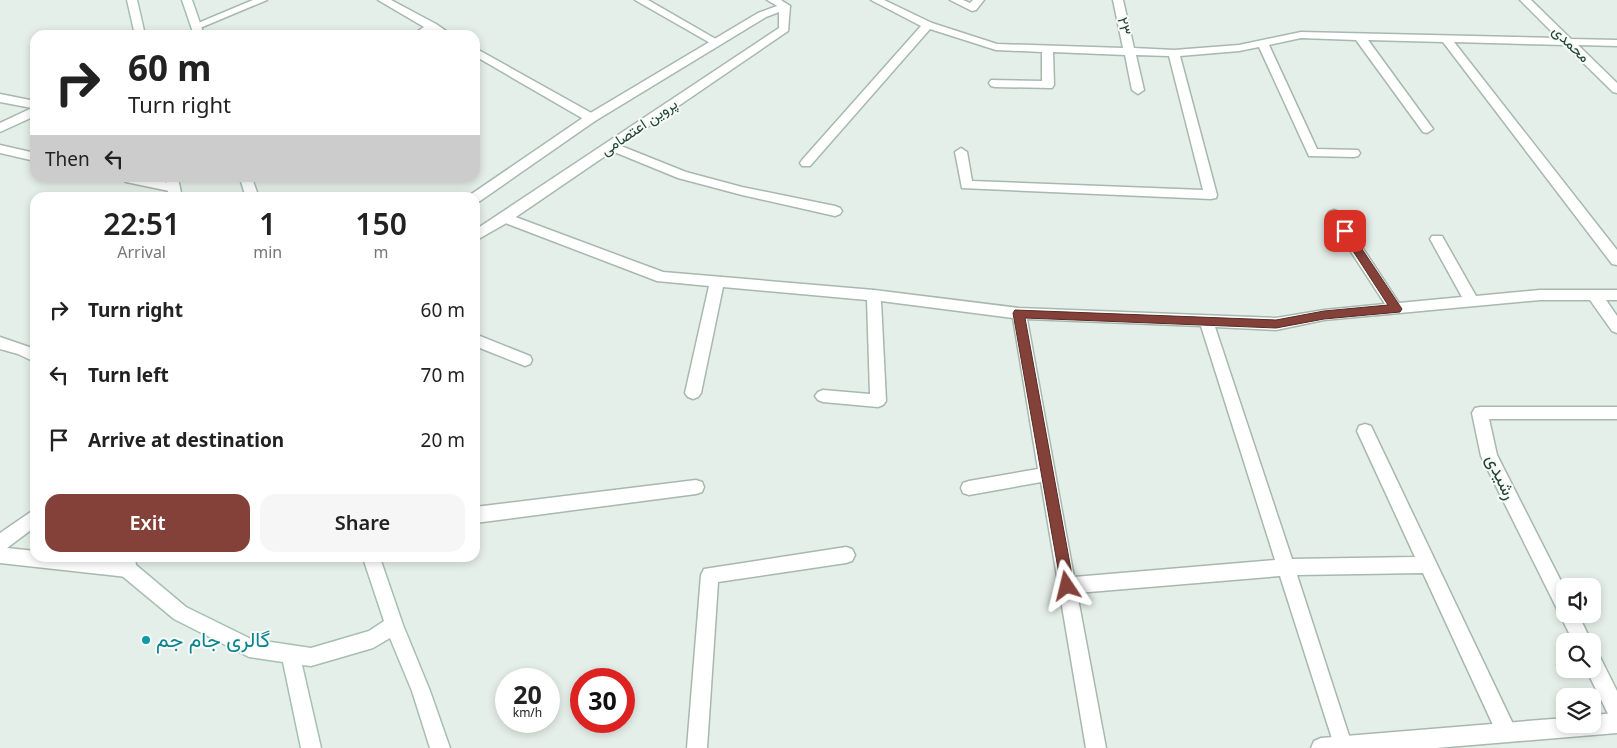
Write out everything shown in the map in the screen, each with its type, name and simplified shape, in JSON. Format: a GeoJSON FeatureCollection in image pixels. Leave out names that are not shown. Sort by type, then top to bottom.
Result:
{"type":"FeatureCollection","features":[{"type":"Feature","properties":{"kind":"street"},"geometry":{"type":"LineString","coordinates":[[132,0],[139,30]]}},
{"type":"Feature","properties":{"kind":"street"},"geometry":{"type":"LineString","coordinates":[[187,0],[197,30]]}},
{"type":"Feature","properties":{"kind":"street"},"geometry":{"type":"LineString","coordinates":[[199,30],[262,0]]}},
{"type":"Feature","properties":{"kind":"street"},"geometry":{"type":"LineString","coordinates":[[383,0],[439,30]]}},
{"type":"Feature","properties":{"kind":"street"},"geometry":{"type":"LineString","coordinates":[[640,0],[716,42]]}},
{"type":"Feature","properties":{"kind":"street"},"geometry":{"type":"LineString","coordinates":[[772,0],[790,3]]}},
{"type":"Feature","properties":{"kind":"street"},"geometry":{"type":"LineString","coordinates":[[876,0],[928,25],[996,47],[1174,53],[1239,48],[1301,35],[1617,43]]}},
{"type":"Feature","properties":{"kind":"street"},"geometry":{"type":"LineString","coordinates":[[955,0],[972,8],[979,0]]}},
{"type":"Feature","properties":{"kind":"street","name":"۲۳"},"geometry":{"type":"LineString","coordinates":[[1118,0],[1138,90]]}},
{"type":"Feature","properties":{"kind":"street","name":"محمدی"},"geometry":{"type":"LineString","coordinates":[[1525,0],[1617,88]]}},
{"type":"Feature","properties":{"kind":"street","name":"پروین اعتصامی"},"geometry":{"type":"LineString","coordinates":[[480,195],[591,118],[762,15],[790,3]]}},
{"type":"Feature","properties":{"kind":"street","name":"پروین اعتصامی"},"geometry":{"type":"LineString","coordinates":[[480,233],[784,29],[790,3]]}},
{"type":"Feature","properties":{"kind":"street"},"geometry":{"type":"LineString","coordinates":[[806,163],[928,25]]}},
{"type":"Feature","properties":{"kind":"street"},"geometry":{"type":"LineString","coordinates":[[425,30],[432,26]]}},
{"type":"Feature","properties":{"kind":"street"},"geometry":{"type":"LineString","coordinates":[[1360,37],[1427,129]]}},
{"type":"Feature","properties":{"kind":"street"},"geometry":{"type":"LineString","coordinates":[[1446,39],[1617,260]]}},
{"type":"Feature","properties":{"kind":"street"},"geometry":{"type":"LineString","coordinates":[[1262,43],[1313,153],[1354,153]]}},
{"type":"Feature","properties":{"kind":"street"},"geometry":{"type":"LineString","coordinates":[[995,83],[1048,85],[1047,48]]}},
{"type":"Feature","properties":{"kind":"street"},"geometry":{"type":"LineString","coordinates":[[961,152],[966,185],[1211,195],[1174,53]]}},
{"type":"Feature","properties":{"kind":"street"},"geometry":{"type":"LineString","coordinates":[[480,54],[591,118]]}},
{"type":"Feature","properties":{"kind":"street"},"geometry":{"type":"LineString","coordinates":[[0,98],[30,104]]}},
{"type":"Feature","properties":{"kind":"street"},"geometry":{"type":"LineString","coordinates":[[0,128],[30,113]]}},
{"type":"Feature","properties":{"kind":"street"},"geometry":{"type":"LineString","coordinates":[[612,146],[682,176],[742,192],[835,211]]}},
{"type":"Feature","properties":{"kind":"street"},"geometry":{"type":"LineString","coordinates":[[0,149],[30,156]]}},
{"type":"Feature","properties":{"kind":"street"},"geometry":{"type":"LineString","coordinates":[[145,182],[174,188]]}},
{"type":"Feature","properties":{"kind":"street"},"geometry":{"type":"LineString","coordinates":[[1334,215],[1396,309]]}},
{"type":"Feature","properties":{"kind":"street"},"geometry":{"type":"LineString","coordinates":[[505,218],[662,277],[874,295],[1019,313],[1276,324],[1324,315],[1540,295],[1617,295]]}},
{"type":"Feature","properties":{"kind":"street"},"geometry":{"type":"LineString","coordinates":[[1437,239],[1472,302]]}},
{"type":"Feature","properties":{"kind":"street"},"geometry":{"type":"LineString","coordinates":[[693,393],[717,281]]}},
{"type":"Feature","properties":{"kind":"street"},"geometry":{"type":"LineString","coordinates":[[823,396],[878,401],[874,295]]}},
{"type":"Feature","properties":{"kind":"street"},"geometry":{"type":"LineString","coordinates":[[1594,295],[1617,327]]}},
{"type":"Feature","properties":{"kind":"street"},"geometry":{"type":"LineString","coordinates":[[1019,313],[1096,748]]}},
{"type":"Feature","properties":{"kind":"street"},"geometry":{"type":"LineString","coordinates":[[1206,321],[1344,746]]}},
{"type":"Feature","properties":{"kind":"street"},"geometry":{"type":"LineString","coordinates":[[480,342],[525,360]]}},
{"type":"Feature","properties":{"kind":"street"},"geometry":{"type":"LineString","coordinates":[[0,343],[30,353]]}},
{"type":"Feature","properties":{"kind":"street","name":"رشیدی"},"geometry":{"type":"LineString","coordinates":[[1556,588],[1489,456],[1480,413],[1617,413]]}},
{"type":"Feature","properties":{"kind":"street"},"geometry":{"type":"LineString","coordinates":[[1365,431],[1506,731]]}},
{"type":"Feature","properties":{"kind":"street"},"geometry":{"type":"LineString","coordinates":[[969,488],[1048,474]]}},
{"type":"Feature","properties":{"kind":"street"},"geometry":{"type":"LineString","coordinates":[[480,514],[696,487]]}},
{"type":"Feature","properties":{"kind":"street"},"geometry":{"type":"LineString","coordinates":[[0,543],[30,520]]}},
{"type":"Feature","properties":{"kind":"street"},"geometry":{"type":"LineString","coordinates":[[0,555],[30,557]]}},
{"type":"Feature","properties":{"kind":"street"},"geometry":{"type":"LineString","coordinates":[[697,748],[710,576],[846,556]]}},
{"type":"Feature","properties":{"kind":"street"},"geometry":{"type":"LineString","coordinates":[[111,562],[127,563],[180,614],[249,648],[311,657],[373,639],[394,625]]}},
{"type":"Feature","properties":{"kind":"street"},"geometry":{"type":"LineString","coordinates":[[373,562],[394,625],[421,691],[440,748]]}},
{"type":"Feature","properties":{"kind":"street"},"geometry":{"type":"LineString","coordinates":[[1067,586],[1285,567],[1428,565]]}},
{"type":"Feature","properties":{"kind":"street"},"geometry":{"type":"LineString","coordinates":[[290,654],[311,748]]}},
{"type":"Feature","properties":{"kind":"street"},"geometry":{"type":"LineString","coordinates":[[1600,678],[1617,711]]}},
{"type":"Feature","properties":{"kind":"street"},"geometry":{"type":"LineString","coordinates":[[1321,748],[1617,723]]}},
{"type":"Feature","properties":{"kind":"place","name":"گالری جام جم"},"geometry":{"type":"Point","coordinates":[146,640]}},
{"type":"Feature","properties":{"kind":"route"},"geometry":{"type":"LineString","coordinates":[[1067,586],[1019,313],[1276,324],[1324,315],[1396,309],[1345,231]]}}]}
